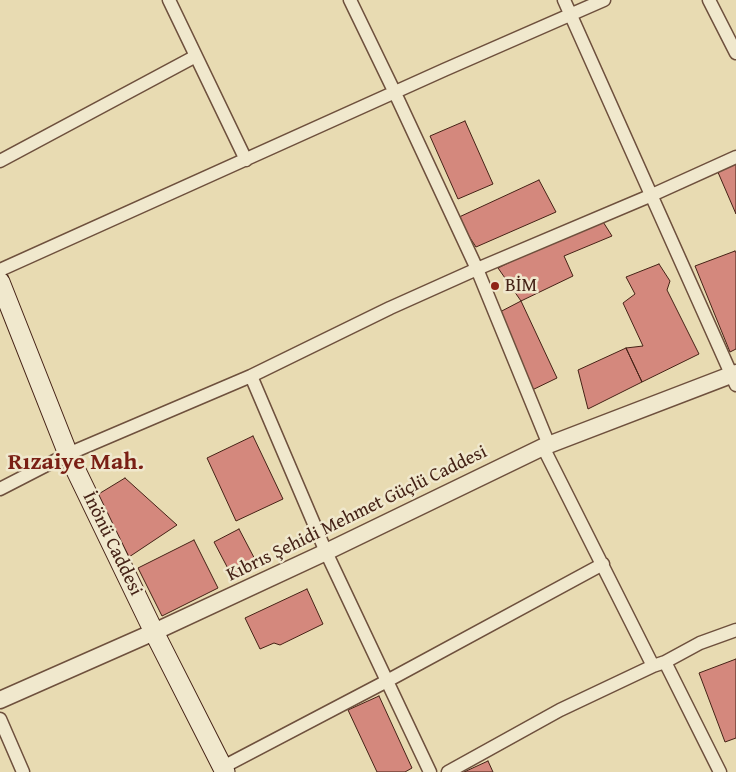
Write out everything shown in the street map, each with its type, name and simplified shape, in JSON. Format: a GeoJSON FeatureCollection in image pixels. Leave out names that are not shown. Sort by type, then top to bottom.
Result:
{"type":"FeatureCollection","features":[{"type":"Feature","properties":{"kind":"main road","name":"İnönü Caddesi"},"geometry":{"type":"LineString","coordinates":[[0,282],[68,454],[154,632],[224,770]]}},
{"type":"Feature","properties":{"kind":"street"},"geometry":{"type":"LineString","coordinates":[[169,0],[246,160]]}},
{"type":"Feature","properties":{"kind":"street"},"geometry":{"type":"LineString","coordinates":[[350,0],[478,269],[546,446],[603,564],[720,772]]}},
{"type":"Feature","properties":{"kind":"street"},"geometry":{"type":"LineString","coordinates":[[564,0],[734,378]]}},
{"type":"Feature","properties":{"kind":"street"},"geometry":{"type":"LineString","coordinates":[[0,270],[604,0]]}},
{"type":"Feature","properties":{"kind":"street"},"geometry":{"type":"LineString","coordinates":[[709,0],[736,53]]}},
{"type":"Feature","properties":{"kind":"street"},"geometry":{"type":"LineString","coordinates":[[0,161],[196,56]]}},
{"type":"Feature","properties":{"kind":"street"},"geometry":{"type":"LineString","coordinates":[[0,489],[68,454],[251,376],[478,269],[736,157]]}},
{"type":"Feature","properties":{"kind":"street"},"geometry":{"type":"LineString","coordinates":[[251,376],[326,552],[430,772]]}},
{"type":"Feature","properties":{"kind":"street","name":"Kıbrıs Şehidi Mehmet Güçlü Caddesi"},"geometry":{"type":"LineString","coordinates":[[0,700],[154,632],[326,552],[546,446],[734,378]]}},
{"type":"Feature","properties":{"kind":"street"},"geometry":{"type":"LineString","coordinates":[[224,770],[603,564]]}},
{"type":"Feature","properties":{"kind":"street"},"geometry":{"type":"LineString","coordinates":[[448,772],[560,710],[700,643],[736,630]]}},
{"type":"Feature","properties":{"kind":"street"},"geometry":{"type":"LineString","coordinates":[[0,719],[24,772]]}},
{"type":"Feature","properties":{"kind":"building"},"geometry":{"type":"Polygon","coordinates":[[[465,121],[493,184],[458,199],[430,136],[465,121]]]}},
{"type":"Feature","properties":{"kind":"building"},"geometry":{"type":"Polygon","coordinates":[[[736,161],[736,214],[717,170],[736,161]]]}},
{"type":"Feature","properties":{"kind":"building"},"geometry":{"type":"Polygon","coordinates":[[[539,180],[556,212],[476,247],[457,218],[539,180]]]}},
{"type":"Feature","properties":{"kind":"building"},"geometry":{"type":"Polygon","coordinates":[[[600,217],[612,236],[564,256],[573,276],[521,301],[498,268],[600,217]]]}},
{"type":"Feature","properties":{"kind":"building"},"geometry":{"type":"Polygon","coordinates":[[[735,251],[736,349],[730,352],[695,266],[735,251]]]}},
{"type":"Feature","properties":{"kind":"building"},"geometry":{"type":"Polygon","coordinates":[[[659,264],[670,281],[667,290],[699,354],[642,382],[626,348],[643,346],[623,303],[635,294],[626,277],[659,264]]]}},
{"type":"Feature","properties":{"kind":"building"},"geometry":{"type":"Polygon","coordinates":[[[521,301],[557,378],[528,392],[496,314],[521,301]]]}},
{"type":"Feature","properties":{"kind":"building"},"geometry":{"type":"Polygon","coordinates":[[[626,348],[642,382],[588,409],[578,370],[626,348]]]}},
{"type":"Feature","properties":{"kind":"building"},"geometry":{"type":"Polygon","coordinates":[[[253,436],[283,499],[236,521],[207,458],[253,436]]]}},
{"type":"Feature","properties":{"kind":"building"},"geometry":{"type":"Polygon","coordinates":[[[125,478],[177,525],[129,557],[97,495],[125,478]]]}},
{"type":"Feature","properties":{"kind":"building"},"geometry":{"type":"Polygon","coordinates":[[[239,529],[259,567],[234,580],[214,542],[239,529]]]}},
{"type":"Feature","properties":{"kind":"building"},"geometry":{"type":"Polygon","coordinates":[[[194,540],[218,588],[162,616],[138,568],[194,540]]]}},
{"type":"Feature","properties":{"kind":"building"},"geometry":{"type":"Polygon","coordinates":[[[307,589],[323,624],[280,645],[274,643],[260,649],[245,618],[307,589]]]}},
{"type":"Feature","properties":{"kind":"building"},"geometry":{"type":"Polygon","coordinates":[[[736,659],[736,738],[725,742],[699,673],[736,659]]]}},
{"type":"Feature","properties":{"kind":"building"},"geometry":{"type":"Polygon","coordinates":[[[379,696],[412,768],[405,772],[377,772],[348,710],[379,696]]]}},
{"type":"Feature","properties":{"kind":"building"},"geometry":{"type":"Polygon","coordinates":[[[488,761],[493,772],[464,772],[488,761]]]}},
{"type":"Feature","properties":{"kind":"place","name":"BİM"},"geometry":{"type":"Point","coordinates":[495,286]}},
{"type":"Feature","properties":{"kind":"district","name":"Rızaiye Mah."},"geometry":{"type":"Point","coordinates":[76,463]}}]}
